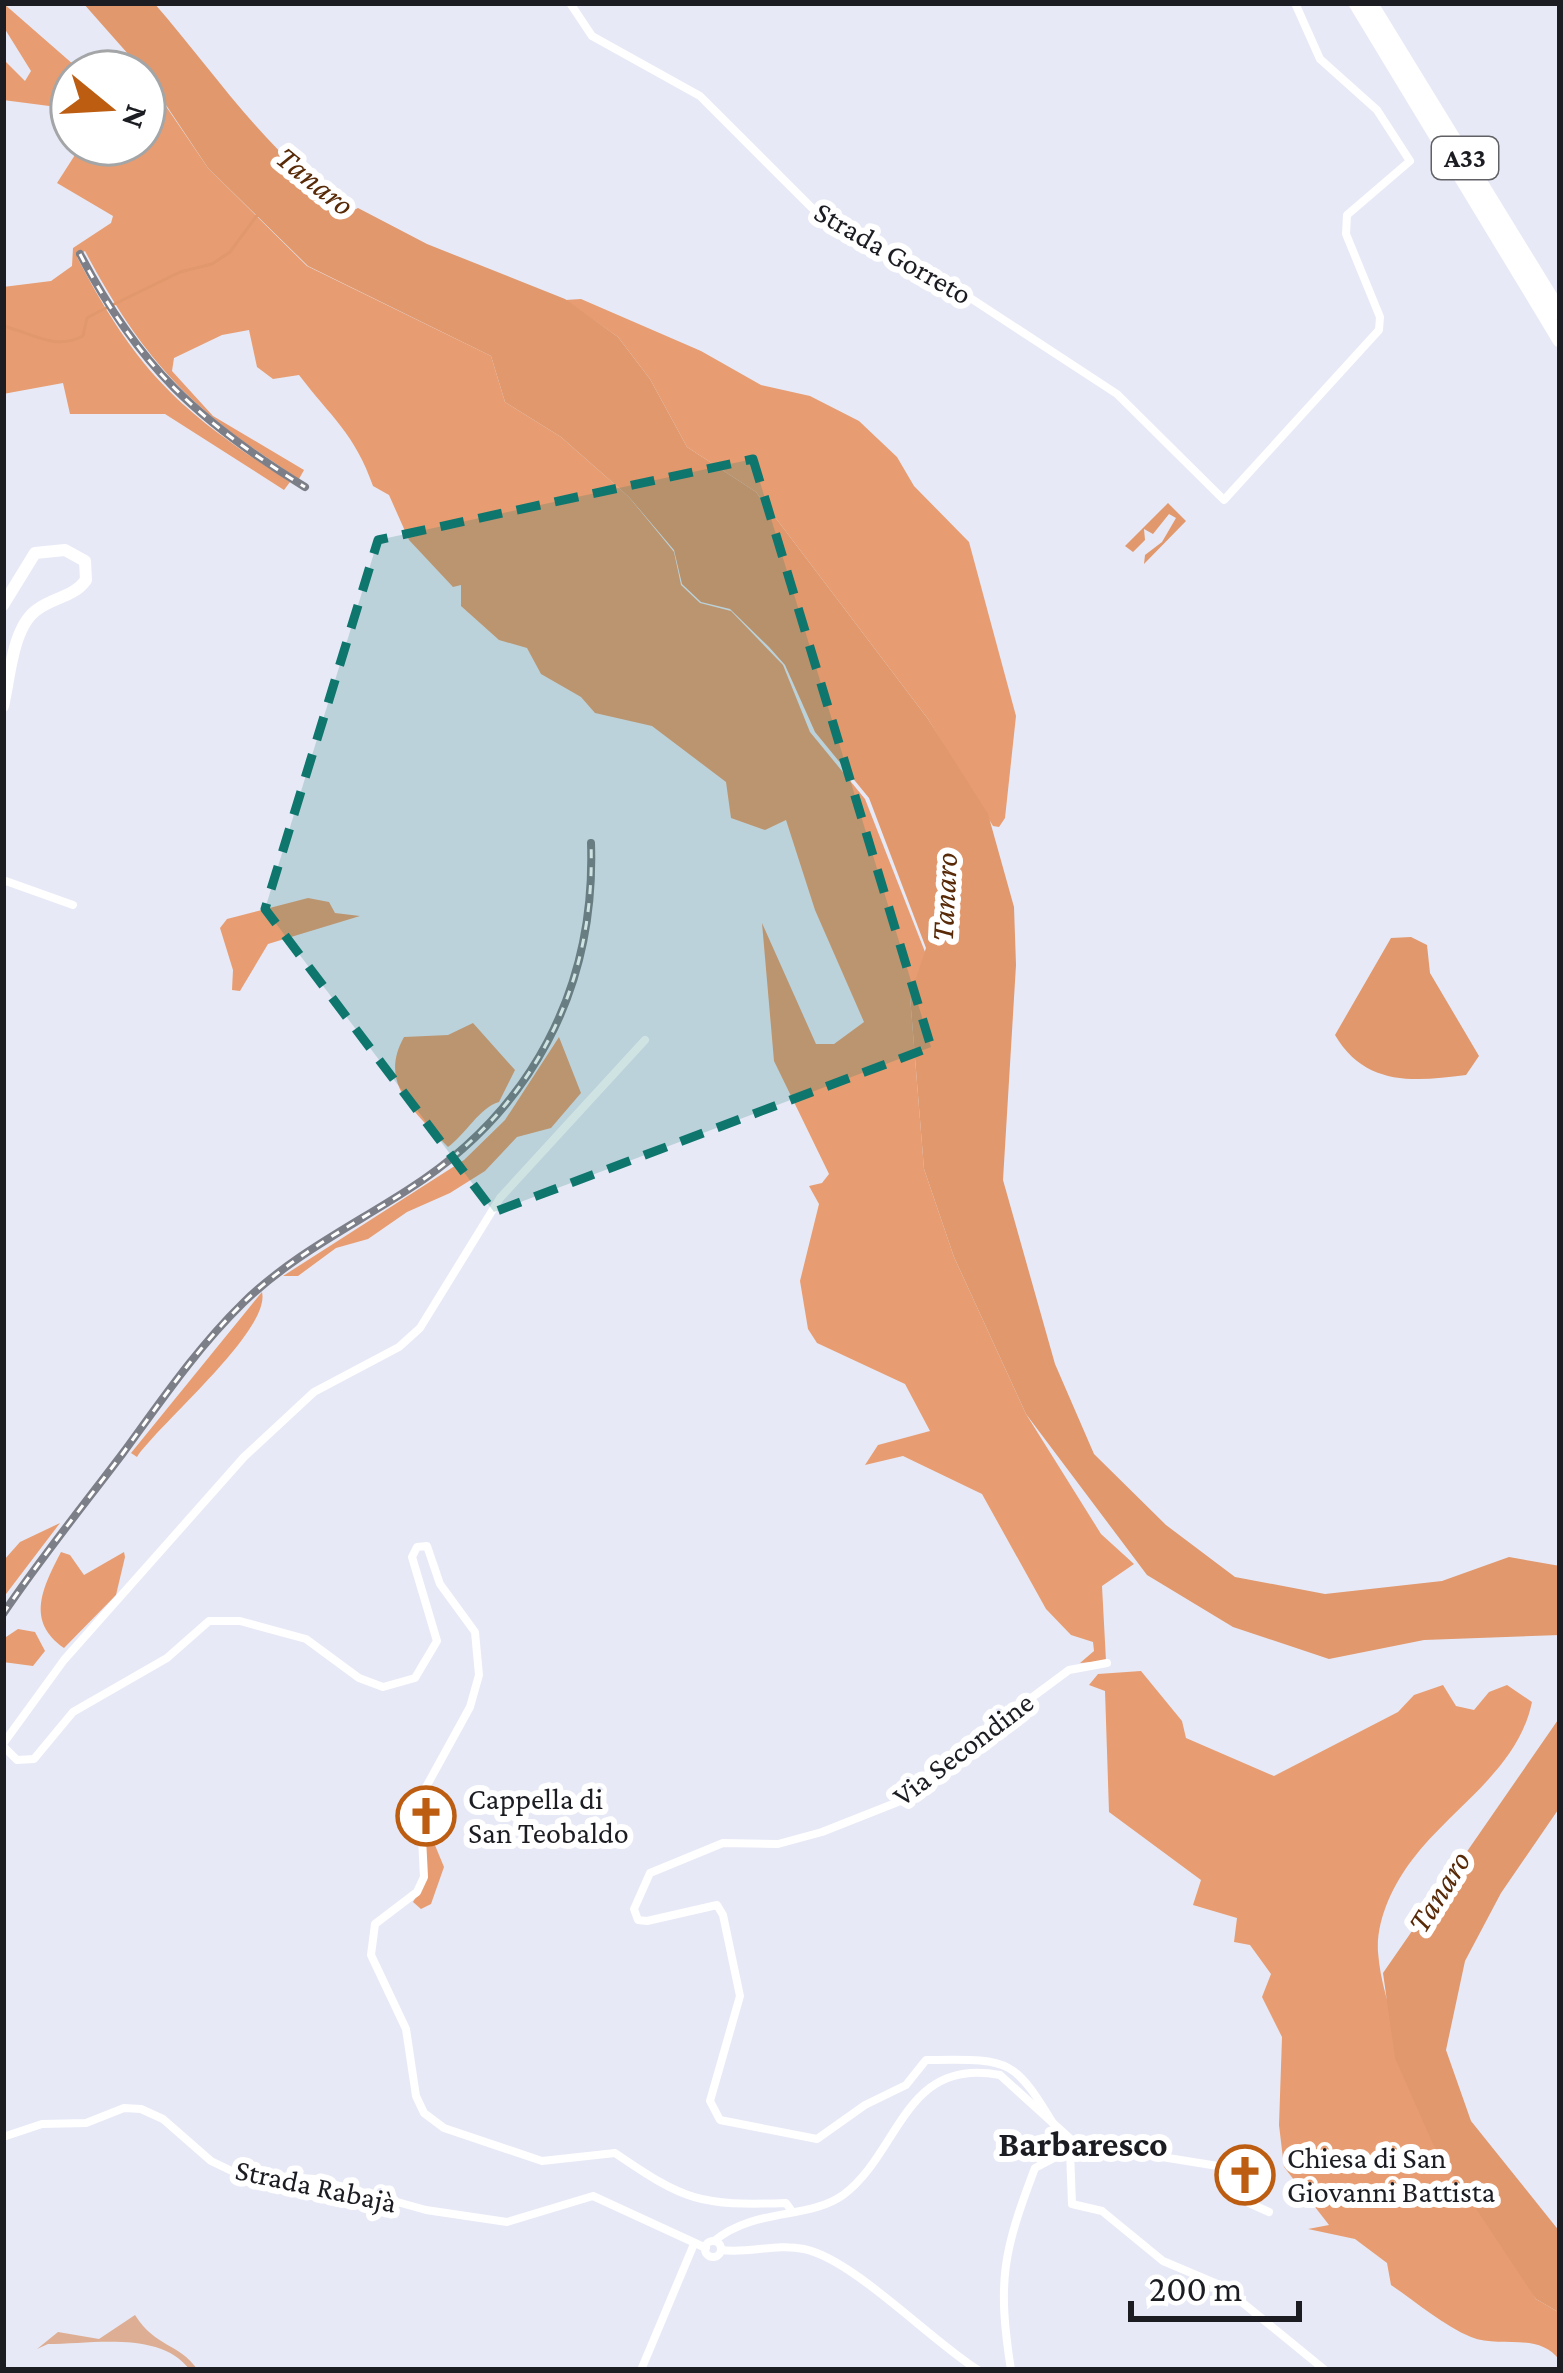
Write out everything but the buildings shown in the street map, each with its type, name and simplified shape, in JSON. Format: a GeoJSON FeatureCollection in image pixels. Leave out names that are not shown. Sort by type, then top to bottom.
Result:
{"type":"FeatureCollection","features":[{"type":"Feature","properties":{"kind":"highway"},"geometry":{"type":"LineString","coordinates":[[1357,3],[1560,340]]}},
{"type":"Feature","properties":{"kind":"highway","name":"A33"},"geometry":{"type":"LineString","coordinates":[[1370,3],[1560,313]]}},
{"type":"Feature","properties":{"kind":"highway","name":"A33"},"geometry":{"type":"LineString","coordinates":[[1380,3],[1560,296]]}},
{"type":"Feature","properties":{"kind":"main road"},"geometry":{"type":"LineString","coordinates":[[3,605],[35,553],[64,550],[86,561],[86,580],[78,590],[41,606],[25,622],[3,706]]}},
{"type":"Feature","properties":{"kind":"street","name":"Strada Gorreto"},"geometry":{"type":"LineString","coordinates":[[570,3],[592,36],[700,96],[814,210],[949,284],[1117,394],[1224,500],[1379,330],[1381,317],[1346,234],[1347,215],[1410,161],[1377,110],[1320,59],[1295,3]]}},
{"type":"Feature","properties":{"kind":"street"},"geometry":{"type":"LineString","coordinates":[[3,880],[73,905]]}},
{"type":"Feature","properties":{"kind":"street"},"geometry":{"type":"LineString","coordinates":[[645,1040],[500,1198],[420,1328],[398,1347],[314,1392],[244,1457],[64,1660],[3,1745],[17,1760],[34,1759],[73,1712],[167,1658],[195,1629],[220,1619],[306,1639],[370,1684],[406,1683],[424,1670],[437,1641],[412,1557],[417,1546],[427,1546],[440,1584],[475,1632],[479,1675],[470,1707],[419,1798],[424,1877],[417,1892],[375,1924],[371,1955],[406,2029],[424,2113],[444,2128],[542,2161],[615,2152],[676,2195],[702,2202],[786,2203],[791,2210]]}},
{"type":"Feature","properties":{"kind":"street","name":"Via Secondine"},"geometry":{"type":"LineString","coordinates":[[1057,2130],[1015,2068],[990,2060],[926,2060],[906,2085],[865,2105],[817,2139],[720,2120],[710,2102],[741,1988],[723,1915],[717,1905],[706,1905],[647,1922],[638,1920],[634,1910],[650,1873],[697,1850],[723,1843],[778,1844],[842,1826],[908,1798],[957,1753],[1069,1670],[1107,1663]]}},
{"type":"Feature","properties":{"kind":"street"},"geometry":{"type":"LineString","coordinates":[[715,2246],[752,2218],[842,2196],[920,2094],[936,2083],[985,2072],[1000,2075],[1072,2147],[1072,2204],[1102,2211],[1163,2261],[1222,2286],[1325,2370]]}},
{"type":"Feature","properties":{"kind":"street","name":"Strada Rabajà"},"geometry":{"type":"LineString","coordinates":[[3,2137],[30,2126],[86,2123],[124,2108],[141,2109],[164,2119],[211,2161],[238,2174],[315,2179],[426,2210],[507,2222],[543,2216],[576,2197],[593,2196],[694,2244],[806,2249],[839,2263],[934,2343],[978,2370]]}},
{"type":"Feature","properties":{"kind":"street"},"geometry":{"type":"LineString","coordinates":[[1010,2370],[1001,2308],[1006,2245],[1035,2168],[1044,2159],[1072,2147],[1228,2170],[1250,2165]]}},
{"type":"Feature","properties":{"kind":"street"},"geometry":{"type":"LineString","coordinates":[[1228,2170],[1249,2203],[1269,2212]]}},
{"type":"Feature","properties":{"kind":"street"},"geometry":{"type":"LineString","coordinates":[[641,2370],[694,2244]]}},
{"type":"Feature","properties":{"kind":"highlighted area"},"geometry":{"type":"Polygon","coordinates":[[[753,459],[931,1047],[494,1212],[265,909],[378,540],[753,459]]]}},
{"type":"Feature","properties":{"kind":"shaded area"},"geometry":{"type":"Polygon","coordinates":[[[3,3],[55,48],[48,48],[48,106],[3,100],[3,59],[25,81],[31,71],[3,26],[3,3]]]}},
{"type":"Feature","properties":{"kind":"shaded area"},"geometry":{"type":"Polygon","coordinates":[[[168,109],[208,168],[307,266],[491,356],[505,402],[561,437],[629,497],[674,552],[681,585],[700,603],[731,611],[783,665],[810,732],[865,799],[927,957],[910,996],[924,1169],[954,1257],[1026,1414],[1101,1534],[1134,1564],[1102,1586],[1106,1661],[1080,1663],[1094,1651],[1093,1642],[1071,1635],[1046,1609],[982,1494],[903,1456],[865,1465],[878,1445],[930,1431],[905,1384],[817,1343],[808,1329],[800,1281],[819,1204],[809,1186],[822,1183],[829,1174],[774,1061],[762,923],[816,1044],[834,1044],[864,1022],[815,910],[786,820],[765,830],[731,818],[726,782],[652,726],[595,713],[581,697],[541,674],[527,648],[499,640],[461,606],[461,585],[453,587],[409,540],[389,495],[373,486],[350,439],[299,375],[273,379],[257,367],[249,330],[222,335],[174,358],[172,371],[213,416],[304,470],[299,479],[229,431],[175,382],[129,325],[85,251],[77,257],[142,361],[219,434],[290,482],[284,490],[165,414],[70,414],[63,383],[3,394],[3,287],[51,281],[72,266],[73,248],[111,223],[113,216],[57,183],[67,168],[168,168],[168,109]]]}},
{"type":"Feature","properties":{"kind":"shaded area"},"geometry":{"type":"Polygon","coordinates":[[[581,299],[701,351],[761,385],[810,396],[859,421],[897,457],[914,486],[969,542],[1016,716],[1005,818],[999,827],[993,826],[928,719],[756,492],[687,447],[650,379],[618,337],[565,300],[581,299]]]}},
{"type":"Feature","properties":{"kind":"shaded area"},"geometry":{"type":"Polygon","coordinates":[[[308,898],[329,902],[335,913],[360,916],[268,944],[240,991],[232,990],[233,970],[220,928],[227,919],[308,898]]]}},
{"type":"Feature","properties":{"kind":"shaded area"},"geometry":{"type":"Polygon","coordinates":[[[473,1023],[515,1070],[499,1102],[448,1147],[404,1097],[395,1070],[397,1054],[404,1037],[448,1035],[473,1023]]]}},
{"type":"Feature","properties":{"kind":"shaded area"},"geometry":{"type":"Polygon","coordinates":[[[559,1037],[581,1093],[551,1128],[517,1137],[485,1171],[407,1212],[368,1239],[336,1248],[298,1276],[283,1276],[464,1160],[505,1120],[559,1037]]]}},
{"type":"Feature","properties":{"kind":"shaded area"},"geometry":{"type":"Polygon","coordinates":[[[262,1292],[250,1329],[232,1352],[137,1457],[131,1453],[262,1292]]]}},
{"type":"Feature","properties":{"kind":"shaded area"},"geometry":{"type":"Polygon","coordinates":[[[60,1523],[3,1598],[4,1560],[20,1542],[60,1523]]]}},
{"type":"Feature","properties":{"kind":"shaded area"},"geometry":{"type":"Polygon","coordinates":[[[61,1552],[70,1555],[84,1575],[124,1552],[125,1557],[116,1595],[64,1648],[52,1638],[41,1615],[48,1578],[61,1552]]]}},
{"type":"Feature","properties":{"kind":"shaded area"},"geometry":{"type":"Polygon","coordinates":[[[18,1629],[35,1632],[45,1651],[33,1666],[3,1662],[3,1639],[18,1629]]]}},
{"type":"Feature","properties":{"kind":"shaded area"},"geometry":{"type":"Polygon","coordinates":[[[1141,1671],[1182,1721],[1186,1738],[1274,1776],[1398,1712],[1414,1695],[1443,1685],[1456,1706],[1474,1710],[1489,1692],[1507,1685],[1532,1702],[1513,1748],[1498,1768],[1398,1880],[1383,1915],[1378,1952],[1387,1999],[1414,2065],[1536,2299],[1560,2313],[1560,2361],[1541,2346],[1482,2340],[1461,2332],[1391,2285],[1387,2263],[1355,2239],[1308,2229],[1329,2225],[1284,2167],[1279,2125],[1282,2037],[1262,1997],[1271,1974],[1250,1945],[1234,1942],[1237,1918],[1193,1905],[1201,1880],[1109,1812],[1105,1691],[1089,1685],[1098,1674],[1141,1671]]]}},
{"type":"Feature","properties":{"kind":"shaded area"},"geometry":{"type":"Polygon","coordinates":[[[423,1835],[432,1838],[444,1867],[431,1904],[421,1909],[413,1902],[426,1880],[423,1835]]]}},
{"type":"Feature","properties":{"kind":"shaded area"},"geometry":{"type":"Polygon","coordinates":[[[135,2315],[151,2334],[198,2370],[144,2344],[48,2344],[37,2349],[58,2332],[99,2339],[135,2315]]]}},
{"type":"Feature","properties":{"kind":"water","name":"Tanaro"},"geometry":{"type":"Polygon","coordinates":[[[83,3],[154,3],[270,142],[352,211],[358,208],[427,244],[565,299],[618,337],[650,379],[687,447],[756,492],[928,719],[988,814],[1014,907],[1016,965],[1003,1180],[1055,1364],[1094,1454],[1166,1525],[1235,1577],[1325,1594],[1442,1581],[1509,1557],[1560,1566],[1560,1635],[1424,1640],[1329,1659],[1233,1627],[1147,1575],[1026,1414],[954,1257],[924,1169],[910,996],[926,948],[869,798],[815,732],[785,665],[730,609],[701,602],[682,584],[674,550],[629,497],[561,437],[505,402],[491,356],[308,266],[208,168],[168,108],[168,48],[123,48],[83,3]]]}},
{"type":"Feature","properties":{"kind":"water"},"geometry":{"type":"Polygon","coordinates":[[[1168,503],[1186,521],[1144,564],[1145,555],[1162,542],[1176,518],[1169,514],[1153,534],[1144,529],[1145,540],[1133,552],[1125,546],[1168,503]]]}},
{"type":"Feature","properties":{"kind":"water"},"geometry":{"type":"Polygon","coordinates":[[[1411,937],[1427,945],[1430,973],[1479,1056],[1466,1075],[1392,1077],[1361,1064],[1335,1035],[1391,938],[1411,937]]]}},
{"type":"Feature","properties":{"kind":"water"},"geometry":{"type":"Polygon","coordinates":[[[1560,1717],[1560,1807],[1501,1893],[1465,1961],[1446,2050],[1471,2121],[1560,2232],[1560,2313],[1536,2299],[1433,2144],[1395,2058],[1383,1973],[1560,1717]]]}},
{"type":"Feature","properties":{"kind":"waterway"},"geometry":{"type":"LineString","coordinates":[[3,326],[53,341],[83,336],[87,318],[230,252],[258,214]]}},
{"type":"Feature","properties":{"kind":"railway"},"geometry":{"type":"LineString","coordinates":[[80,254],[125,329],[174,388],[233,439],[305,487]]}},
{"type":"Feature","properties":{"kind":"railway"},"geometry":{"type":"LineString","coordinates":[[3,1614],[180,1375],[243,1303],[302,1256],[452,1158],[522,1084],[548,1042],[582,948],[590,897],[591,843]]}},
{"type":"Feature","properties":{"kind":"place","name":"Cappella di San Teobaldo"},"geometry":{"type":"Point","coordinates":[426,1816]}},
{"type":"Feature","properties":{"kind":"place","name":"Chiesa di San Giovanni Battista"},"geometry":{"type":"Point","coordinates":[1245,2175]}},
{"type":"Feature","properties":{"kind":"district","name":"Barbaresco"},"geometry":{"type":"Point","coordinates":[1083,2143]}}]}
